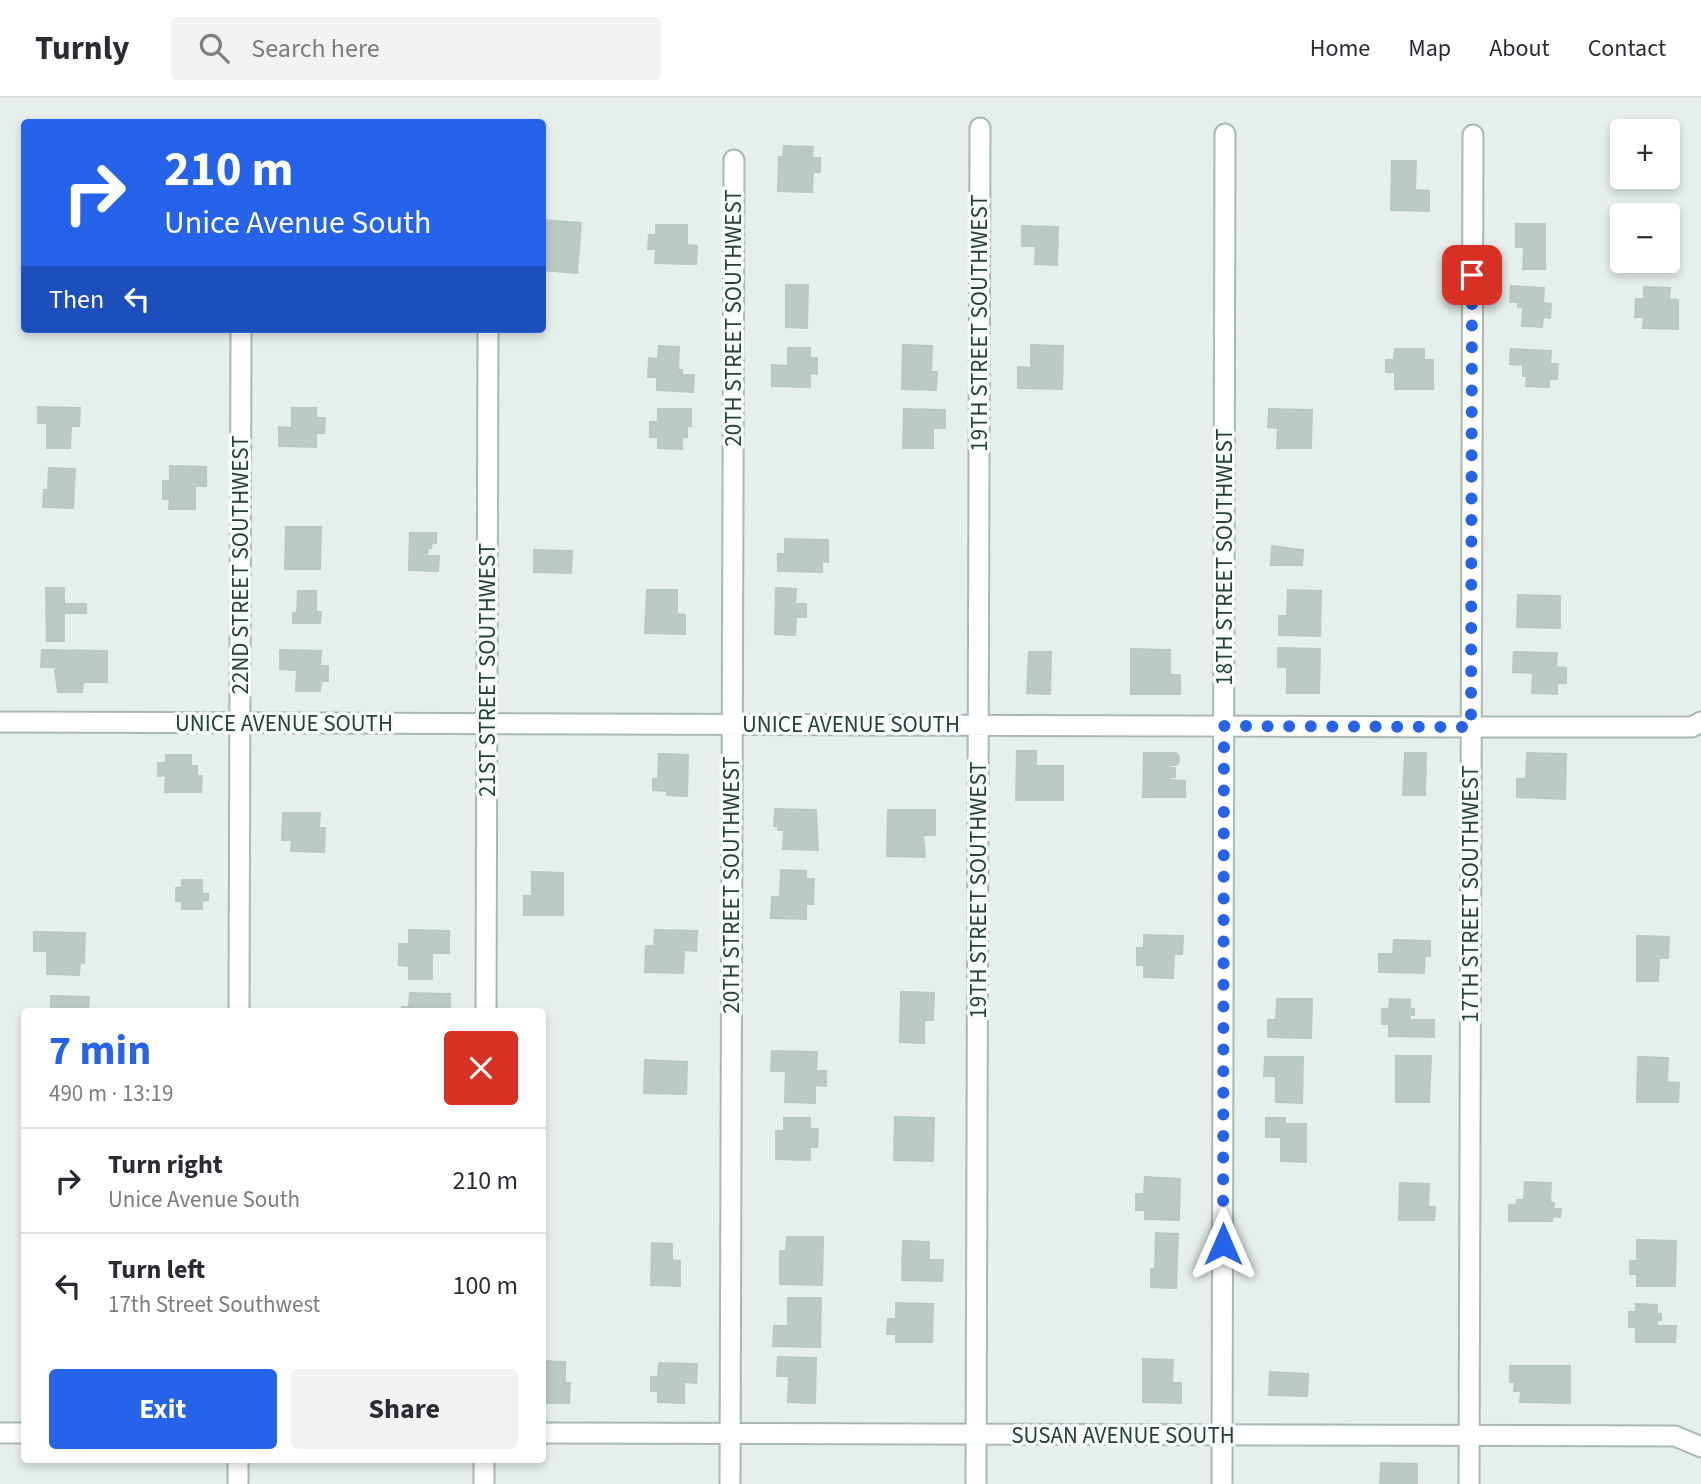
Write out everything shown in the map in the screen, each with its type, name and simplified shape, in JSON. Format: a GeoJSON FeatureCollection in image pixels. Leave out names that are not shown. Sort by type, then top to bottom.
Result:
{"type":"FeatureCollection","features":[{"type":"Feature","properties":{"kind":"street","name":"19TH STREET SOUTHWEST"},"geometry":{"type":"LineString","coordinates":[[976,1484],[980,128]]}},
{"type":"Feature","properties":{"kind":"street","name":"18TH STREET SOUTHWEST"},"geometry":{"type":"LineString","coordinates":[[1222,1484],[1225,134]]}},
{"type":"Feature","properties":{"kind":"street","name":"17TH STREET SOUTHWEST"},"geometry":{"type":"LineString","coordinates":[[1469,1484],[1473,135]]}},
{"type":"Feature","properties":{"kind":"street","name":"20TH STREET SOUTHWEST"},"geometry":{"type":"LineString","coordinates":[[730,1484],[734,160]]}},
{"type":"Feature","properties":{"kind":"street","name":"22ND STREET SOUTHWEST"},"geometry":{"type":"LineString","coordinates":[[239,1008],[241,333]]}},
{"type":"Feature","properties":{"kind":"street","name":"21ST STREET SOUTHWEST"},"geometry":{"type":"LineString","coordinates":[[486,1008],[488,333]]}},
{"type":"Feature","properties":{"kind":"street","name":"UNICE AVENUE SOUTH"},"geometry":{"type":"LineString","coordinates":[[0,722],[1471,727],[1692,726],[1701,722]]}},
{"type":"Feature","properties":{"kind":"street"},"geometry":{"type":"LineString","coordinates":[[0,1433],[21,1433]]}},
{"type":"Feature","properties":{"kind":"street","name":"SUSAN AVENUE SOUTH"},"geometry":{"type":"LineString","coordinates":[[546,1433],[1675,1436],[1701,1447]]}},
{"type":"Feature","properties":{"kind":"street"},"geometry":{"type":"LineString","coordinates":[[238,1463],[238,1484]]}},
{"type":"Feature","properties":{"kind":"street"},"geometry":{"type":"LineString","coordinates":[[484,1463],[484,1484]]}},
{"type":"Feature","properties":{"kind":"building"},"geometry":{"type":"Polygon","coordinates":[[[784,146],[813,147],[812,158],[820,158],[820,172],[813,172],[812,192],[778,191],[779,157],[783,157],[784,146]]]}},
{"type":"Feature","properties":{"kind":"building"},"geometry":{"type":"Polygon","coordinates":[[[1392,161],[1416,161],[1415,190],[1429,191],[1429,211],[1391,210],[1392,161]]]}},
{"type":"Feature","properties":{"kind":"building"},"geometry":{"type":"Polygon","coordinates":[[[546,220],[581,223],[577,273],[546,270],[546,220]]]}},
{"type":"Feature","properties":{"kind":"building"},"geometry":{"type":"Polygon","coordinates":[[[1516,224],[1545,224],[1545,269],[1523,269],[1524,247],[1516,247],[1516,224]]]}},
{"type":"Feature","properties":{"kind":"building"},"geometry":{"type":"Polygon","coordinates":[[[656,225],[687,225],[687,245],[697,246],[696,264],[655,263],[656,249],[648,249],[649,235],[656,235],[656,225]]]}},
{"type":"Feature","properties":{"kind":"building"},"geometry":{"type":"Polygon","coordinates":[[[1022,226],[1058,227],[1057,265],[1035,264],[1036,246],[1022,246],[1022,226]]]}},
{"type":"Feature","properties":{"kind":"building"},"geometry":{"type":"Polygon","coordinates":[[[786,285],[808,285],[807,328],[786,327],[786,285]]]}},
{"type":"Feature","properties":{"kind":"building"},"geometry":{"type":"Polygon","coordinates":[[[1511,286],[1544,288],[1543,303],[1551,304],[1550,318],[1543,317],[1542,327],[1522,326],[1523,307],[1518,307],[1518,302],[1510,302],[1511,286]]]}},
{"type":"Feature","properties":{"kind":"building"},"geometry":{"type":"Polygon","coordinates":[[[1644,287],[1670,288],[1669,299],[1678,300],[1678,329],[1643,328],[1644,317],[1635,317],[1636,299],[1644,299],[1644,287]]]}},
{"type":"Feature","properties":{"kind":"building"},"geometry":{"type":"Polygon","coordinates":[[[903,345],[932,346],[931,372],[937,372],[936,390],[902,389],[903,345]]]}},
{"type":"Feature","properties":{"kind":"building"},"geometry":{"type":"Polygon","coordinates":[[[1031,345],[1063,346],[1062,389],[1018,388],[1018,367],[1031,368],[1031,345]]]}},
{"type":"Feature","properties":{"kind":"building"},"geometry":{"type":"Polygon","coordinates":[[[659,346],[679,347],[678,370],[682,370],[682,375],[694,375],[693,392],[657,390],[657,377],[648,377],[649,358],[658,359],[659,346]]]}},
{"type":"Feature","properties":{"kind":"building"},"geometry":{"type":"Polygon","coordinates":[[[788,348],[810,348],[810,358],[817,358],[817,374],[810,373],[810,387],[772,386],[772,365],[788,366],[788,348]]]}},
{"type":"Feature","properties":{"kind":"building"},"geometry":{"type":"Polygon","coordinates":[[[1395,349],[1424,349],[1424,360],[1433,360],[1433,389],[1395,389],[1395,372],[1386,372],[1386,360],[1394,360],[1395,349]]]}},
{"type":"Feature","properties":{"kind":"building"},"geometry":{"type":"Polygon","coordinates":[[[1511,349],[1551,351],[1550,364],[1558,364],[1557,379],[1549,379],[1549,387],[1526,386],[1527,376],[1523,376],[1523,365],[1510,364],[1511,349]]]}},
{"type":"Feature","properties":{"kind":"building"},"geometry":{"type":"Polygon","coordinates":[[[38,407],[80,408],[79,426],[71,426],[70,448],[47,448],[47,423],[38,423],[38,407]]]}},
{"type":"Feature","properties":{"kind":"building"},"geometry":{"type":"Polygon","coordinates":[[[292,408],[316,408],[316,418],[325,418],[324,433],[316,433],[316,447],[279,446],[279,427],[292,428],[292,408]]]}},
{"type":"Feature","properties":{"kind":"building"},"geometry":{"type":"Polygon","coordinates":[[[658,409],[691,409],[691,426],[687,426],[687,437],[682,437],[682,449],[658,448],[658,437],[650,437],[650,422],[658,422],[658,409]]]}},
{"type":"Feature","properties":{"kind":"building"},"geometry":{"type":"Polygon","coordinates":[[[904,409],[945,410],[945,428],[933,428],[933,448],[903,448],[904,409]]]}},
{"type":"Feature","properties":{"kind":"building"},"geometry":{"type":"Polygon","coordinates":[[[1269,409],[1312,410],[1311,448],[1277,448],[1278,428],[1268,427],[1269,409]]]}},
{"type":"Feature","properties":{"kind":"building"},"geometry":{"type":"Polygon","coordinates":[[[170,466],[206,467],[206,486],[195,486],[195,509],[169,509],[170,499],[163,499],[163,481],[170,481],[170,466]]]}},
{"type":"Feature","properties":{"kind":"building"},"geometry":{"type":"Polygon","coordinates":[[[49,468],[75,469],[73,508],[43,507],[44,490],[48,490],[49,468]]]}},
{"type":"Feature","properties":{"kind":"building"},"geometry":{"type":"Polygon","coordinates":[[[286,527],[321,527],[320,569],[285,569],[286,527]]]}},
{"type":"Feature","properties":{"kind":"building"},"geometry":{"type":"Polygon","coordinates":[[[410,533],[436,533],[436,543],[432,542],[427,556],[439,556],[438,571],[409,570],[410,533]]]}},
{"type":"Feature","properties":{"kind":"building"},"geometry":{"type":"Polygon","coordinates":[[[785,539],[828,540],[828,562],[822,561],[822,572],[778,571],[778,554],[785,554],[785,539]]]}},
{"type":"Feature","properties":{"kind":"building"},"geometry":{"type":"Polygon","coordinates":[[[1272,546],[1303,550],[1302,565],[1271,565],[1272,546]]]}},
{"type":"Feature","properties":{"kind":"building"},"geometry":{"type":"Polygon","coordinates":[[[534,550],[572,551],[571,573],[534,572],[534,550]]]}},
{"type":"Feature","properties":{"kind":"building"},"geometry":{"type":"Polygon","coordinates":[[[46,588],[64,588],[64,604],[86,604],[86,613],[64,613],[64,641],[47,641],[46,588]]]}},
{"type":"Feature","properties":{"kind":"building"},"geometry":{"type":"Polygon","coordinates":[[[776,588],[796,589],[795,604],[806,604],[806,617],[796,617],[795,635],[775,634],[776,588]]]}},
{"type":"Feature","properties":{"kind":"building"},"geometry":{"type":"Polygon","coordinates":[[[647,590],[677,590],[677,614],[685,615],[685,634],[645,633],[647,590]]]}},
{"type":"Feature","properties":{"kind":"building"},"geometry":{"type":"Polygon","coordinates":[[[1288,590],[1321,591],[1320,636],[1279,635],[1279,616],[1287,616],[1288,590]]]}},
{"type":"Feature","properties":{"kind":"building"},"geometry":{"type":"Polygon","coordinates":[[[298,591],[316,591],[316,612],[321,612],[320,623],[293,623],[293,613],[297,613],[298,591]]]}},
{"type":"Feature","properties":{"kind":"building"},"geometry":{"type":"Polygon","coordinates":[[[1518,595],[1560,596],[1560,628],[1517,627],[1518,595]]]}},
{"type":"Feature","properties":{"kind":"building"},"geometry":{"type":"Polygon","coordinates":[[[1278,648],[1320,649],[1319,693],[1287,693],[1287,667],[1278,667],[1278,648]]]}},
{"type":"Feature","properties":{"kind":"building"},"geometry":{"type":"Polygon","coordinates":[[[1131,649],[1170,650],[1170,675],[1180,675],[1180,694],[1131,694],[1131,649]]]}},
{"type":"Feature","properties":{"kind":"building"},"geometry":{"type":"Polygon","coordinates":[[[42,650],[107,651],[107,682],[83,682],[82,692],[58,692],[55,670],[58,670],[58,667],[41,667],[42,650]]]}},
{"type":"Feature","properties":{"kind":"building"},"geometry":{"type":"Polygon","coordinates":[[[280,650],[321,651],[320,666],[328,666],[328,681],[321,681],[320,691],[296,691],[297,670],[280,669],[280,650]]]}},
{"type":"Feature","properties":{"kind":"building"},"geometry":{"type":"Polygon","coordinates":[[[1029,652],[1051,652],[1050,694],[1027,693],[1029,652]]]}},
{"type":"Feature","properties":{"kind":"building"},"geometry":{"type":"Polygon","coordinates":[[[1514,652],[1557,653],[1556,667],[1566,668],[1566,683],[1557,683],[1557,694],[1532,693],[1533,673],[1513,672],[1514,652]]]}},
{"type":"Feature","properties":{"kind":"building"},"geometry":{"type":"Polygon","coordinates":[[[1017,751],[1036,751],[1036,766],[1063,766],[1063,800],[1016,800],[1017,751]]]}},
{"type":"Feature","properties":{"kind":"building"},"geometry":{"type":"Polygon","coordinates":[[[1144,753],[1176,753],[1179,756],[1176,765],[1170,765],[1170,768],[1175,768],[1175,777],[1169,777],[1170,780],[1185,781],[1185,797],[1143,797],[1144,753]]]}},
{"type":"Feature","properties":{"kind":"building"},"geometry":{"type":"Polygon","coordinates":[[[1405,753],[1426,753],[1425,795],[1403,795],[1405,753]]]}},
{"type":"Feature","properties":{"kind":"building"},"geometry":{"type":"Polygon","coordinates":[[[1527,753],[1566,754],[1565,799],[1517,797],[1517,779],[1526,779],[1527,753]]]}},
{"type":"Feature","properties":{"kind":"building"},"geometry":{"type":"Polygon","coordinates":[[[659,754],[688,755],[687,796],[667,795],[667,791],[653,790],[653,779],[658,779],[659,754]]]}},
{"type":"Feature","properties":{"kind":"building"},"geometry":{"type":"Polygon","coordinates":[[[166,755],[191,755],[191,766],[197,766],[197,776],[202,776],[201,792],[165,792],[166,775],[158,776],[158,763],[166,763],[166,755]]]}},
{"type":"Feature","properties":{"kind":"building"},"geometry":{"type":"Polygon","coordinates":[[[775,809],[816,810],[818,850],[783,849],[784,830],[778,830],[778,826],[774,826],[775,809]]]}},
{"type":"Feature","properties":{"kind":"building"},"geometry":{"type":"Polygon","coordinates":[[[888,810],[935,810],[935,835],[923,835],[925,857],[887,856],[888,810]]]}},
{"type":"Feature","properties":{"kind":"building"},"geometry":{"type":"Polygon","coordinates":[[[283,813],[320,813],[319,828],[325,828],[324,852],[291,851],[292,840],[282,840],[283,813]]]}},
{"type":"Feature","properties":{"kind":"building"},"geometry":{"type":"Polygon","coordinates":[[[781,870],[806,871],[806,879],[814,879],[813,904],[806,904],[806,919],[771,918],[772,897],[780,897],[781,870]]]}},
{"type":"Feature","properties":{"kind":"building"},"geometry":{"type":"Polygon","coordinates":[[[532,872],[563,873],[563,915],[524,915],[524,896],[532,896],[532,872]]]}},
{"type":"Feature","properties":{"kind":"building"},"geometry":{"type":"Polygon","coordinates":[[[182,880],[202,880],[202,893],[208,894],[208,900],[202,901],[202,909],[182,909],[182,901],[176,901],[176,888],[182,887],[182,880]]]}},
{"type":"Feature","properties":{"kind":"building"},"geometry":{"type":"Polygon","coordinates":[[[409,930],[449,931],[449,953],[432,953],[432,979],[409,979],[409,966],[399,965],[399,944],[409,944],[409,930]]]}},
{"type":"Feature","properties":{"kind":"building"},"geometry":{"type":"Polygon","coordinates":[[[655,930],[697,931],[696,951],[684,950],[683,973],[645,972],[646,946],[654,946],[655,930]]]}},
{"type":"Feature","properties":{"kind":"building"},"geometry":{"type":"Polygon","coordinates":[[[34,932],[85,933],[84,963],[80,962],[79,975],[47,974],[47,951],[34,951],[34,932]]]}},
{"type":"Feature","properties":{"kind":"building"},"geometry":{"type":"Polygon","coordinates":[[[1144,935],[1183,936],[1182,954],[1174,954],[1173,978],[1144,977],[1144,965],[1137,965],[1137,948],[1144,948],[1144,935]]]}},
{"type":"Feature","properties":{"kind":"building"},"geometry":{"type":"Polygon","coordinates":[[[1637,936],[1669,937],[1668,958],[1659,958],[1658,981],[1637,981],[1637,936]]]}},
{"type":"Feature","properties":{"kind":"building"},"geometry":{"type":"Polygon","coordinates":[[[1394,940],[1430,941],[1430,956],[1425,956],[1424,973],[1379,972],[1379,954],[1393,954],[1394,940]]]}},
{"type":"Feature","properties":{"kind":"building"},"geometry":{"type":"Polygon","coordinates":[[[901,992],[934,993],[933,1020],[924,1020],[924,1043],[900,1042],[901,992]]]}},
{"type":"Feature","properties":{"kind":"building"},"geometry":{"type":"Polygon","coordinates":[[[410,993],[450,994],[450,1008],[402,1008],[409,1007],[410,993]]]}},
{"type":"Feature","properties":{"kind":"building"},"geometry":{"type":"Polygon","coordinates":[[[51,996],[89,997],[88,1008],[51,1008],[51,996]]]}},
{"type":"Feature","properties":{"kind":"building"},"geometry":{"type":"Polygon","coordinates":[[[1277,999],[1312,999],[1311,1038],[1268,1037],[1268,1020],[1276,1020],[1277,999]]]}},
{"type":"Feature","properties":{"kind":"building"},"geometry":{"type":"Polygon","coordinates":[[[1390,999],[1410,1000],[1410,1009],[1414,1009],[1414,1015],[1410,1015],[1410,1020],[1434,1020],[1434,1037],[1389,1036],[1389,1024],[1382,1024],[1382,1009],[1389,1009],[1390,999]]]}},
{"type":"Feature","properties":{"kind":"building"},"geometry":{"type":"Polygon","coordinates":[[[772,1051],[817,1052],[816,1071],[826,1071],[826,1086],[815,1085],[815,1103],[785,1102],[786,1071],[771,1071],[772,1051]]]}},
{"type":"Feature","properties":{"kind":"building"},"geometry":{"type":"Polygon","coordinates":[[[1396,1056],[1431,1056],[1429,1102],[1396,1102],[1396,1056]]]}},
{"type":"Feature","properties":{"kind":"building"},"geometry":{"type":"Polygon","coordinates":[[[1265,1057],[1303,1057],[1302,1103],[1276,1102],[1276,1076],[1264,1076],[1265,1057]]]}},
{"type":"Feature","properties":{"kind":"building"},"geometry":{"type":"Polygon","coordinates":[[[1638,1057],[1668,1058],[1667,1082],[1679,1083],[1678,1102],[1637,1102],[1638,1057]]]}},
{"type":"Feature","properties":{"kind":"building"},"geometry":{"type":"Polygon","coordinates":[[[645,1060],[687,1062],[686,1094],[644,1093],[645,1060]]]}},
{"type":"Feature","properties":{"kind":"building"},"geometry":{"type":"Polygon","coordinates":[[[895,1117],[934,1118],[933,1161],[894,1160],[895,1117]]]}},
{"type":"Feature","properties":{"kind":"building"},"geometry":{"type":"Polygon","coordinates":[[[784,1118],[810,1118],[810,1129],[818,1129],[817,1147],[810,1147],[810,1160],[776,1159],[776,1131],[784,1131],[784,1118]]]}},
{"type":"Feature","properties":{"kind":"building"},"geometry":{"type":"Polygon","coordinates":[[[1266,1118],[1285,1118],[1285,1124],[1306,1124],[1306,1162],[1281,1161],[1281,1137],[1266,1137],[1266,1118]]]}},
{"type":"Feature","properties":{"kind":"building"},"geometry":{"type":"Polygon","coordinates":[[[1145,1177],[1180,1179],[1179,1220],[1145,1219],[1145,1210],[1136,1210],[1136,1194],[1144,1194],[1145,1177]]]}},
{"type":"Feature","properties":{"kind":"building"},"geometry":{"type":"Polygon","coordinates":[[[1525,1182],[1551,1183],[1550,1202],[1554,1203],[1553,1209],[1561,1209],[1560,1217],[1553,1216],[1552,1221],[1509,1221],[1509,1205],[1516,1205],[1517,1200],[1524,1200],[1525,1182]]]}},
{"type":"Feature","properties":{"kind":"building"},"geometry":{"type":"Polygon","coordinates":[[[1400,1183],[1429,1184],[1428,1207],[1435,1207],[1434,1220],[1399,1220],[1400,1183]]]}},
{"type":"Feature","properties":{"kind":"building"},"geometry":{"type":"Polygon","coordinates":[[[1156,1233],[1178,1234],[1176,1288],[1151,1287],[1151,1269],[1155,1269],[1156,1233]]]}},
{"type":"Feature","properties":{"kind":"building"},"geometry":{"type":"Polygon","coordinates":[[[787,1237],[823,1237],[822,1285],[780,1284],[780,1251],[786,1251],[787,1237]]]}},
{"type":"Feature","properties":{"kind":"building"},"geometry":{"type":"Polygon","coordinates":[[[1637,1240],[1676,1241],[1675,1286],[1637,1286],[1637,1274],[1630,1274],[1630,1261],[1637,1261],[1637,1240]]]}},
{"type":"Feature","properties":{"kind":"building"},"geometry":{"type":"Polygon","coordinates":[[[903,1241],[929,1242],[929,1260],[943,1260],[942,1281],[902,1280],[903,1241]]]}},
{"type":"Feature","properties":{"kind":"building"},"geometry":{"type":"Polygon","coordinates":[[[652,1243],[672,1244],[672,1260],[680,1261],[680,1286],[651,1285],[652,1243]]]}},
{"type":"Feature","properties":{"kind":"building"},"geometry":{"type":"Polygon","coordinates":[[[788,1298],[821,1298],[820,1347],[773,1346],[774,1326],[788,1326],[788,1298]]]}},
{"type":"Feature","properties":{"kind":"building"},"geometry":{"type":"Polygon","coordinates":[[[896,1303],[933,1304],[932,1342],[896,1342],[896,1334],[887,1334],[888,1319],[896,1319],[896,1303]]]}},
{"type":"Feature","properties":{"kind":"building"},"geometry":{"type":"Polygon","coordinates":[[[1636,1304],[1657,1305],[1657,1314],[1661,1314],[1661,1320],[1657,1320],[1657,1326],[1676,1326],[1675,1342],[1636,1342],[1636,1327],[1629,1327],[1629,1312],[1636,1312],[1636,1304]]]}},
{"type":"Feature","properties":{"kind":"building"},"geometry":{"type":"Polygon","coordinates":[[[778,1357],[816,1358],[815,1403],[788,1402],[789,1376],[777,1376],[778,1357]]]}},
{"type":"Feature","properties":{"kind":"building"},"geometry":{"type":"Polygon","coordinates":[[[1143,1359],[1173,1360],[1172,1383],[1181,1383],[1181,1403],[1143,1402],[1143,1359]]]}},
{"type":"Feature","properties":{"kind":"building"},"geometry":{"type":"Polygon","coordinates":[[[546,1361],[565,1362],[565,1383],[570,1383],[569,1403],[546,1403],[546,1361]]]}},
{"type":"Feature","properties":{"kind":"building"},"geometry":{"type":"Polygon","coordinates":[[[659,1363],[697,1364],[696,1383],[684,1382],[684,1403],[658,1402],[658,1391],[651,1391],[651,1377],[658,1377],[659,1363]]]}},
{"type":"Feature","properties":{"kind":"building"},"geometry":{"type":"Polygon","coordinates":[[[1510,1366],[1570,1366],[1570,1403],[1520,1402],[1521,1391],[1514,1391],[1515,1382],[1510,1382],[1510,1366]]]}},
{"type":"Feature","properties":{"kind":"building"},"geometry":{"type":"Polygon","coordinates":[[[1270,1372],[1308,1374],[1307,1396],[1269,1395],[1270,1372]]]}},
{"type":"Feature","properties":{"kind":"building"},"geometry":{"type":"Polygon","coordinates":[[[1381,1463],[1417,1464],[1417,1484],[1380,1484],[1381,1463]]]}},
{"type":"Feature","properties":{"kind":"route"},"geometry":{"type":"LineString","coordinates":[[1223,1244],[1224,726],[1471,727],[1472,275]]}}]}
